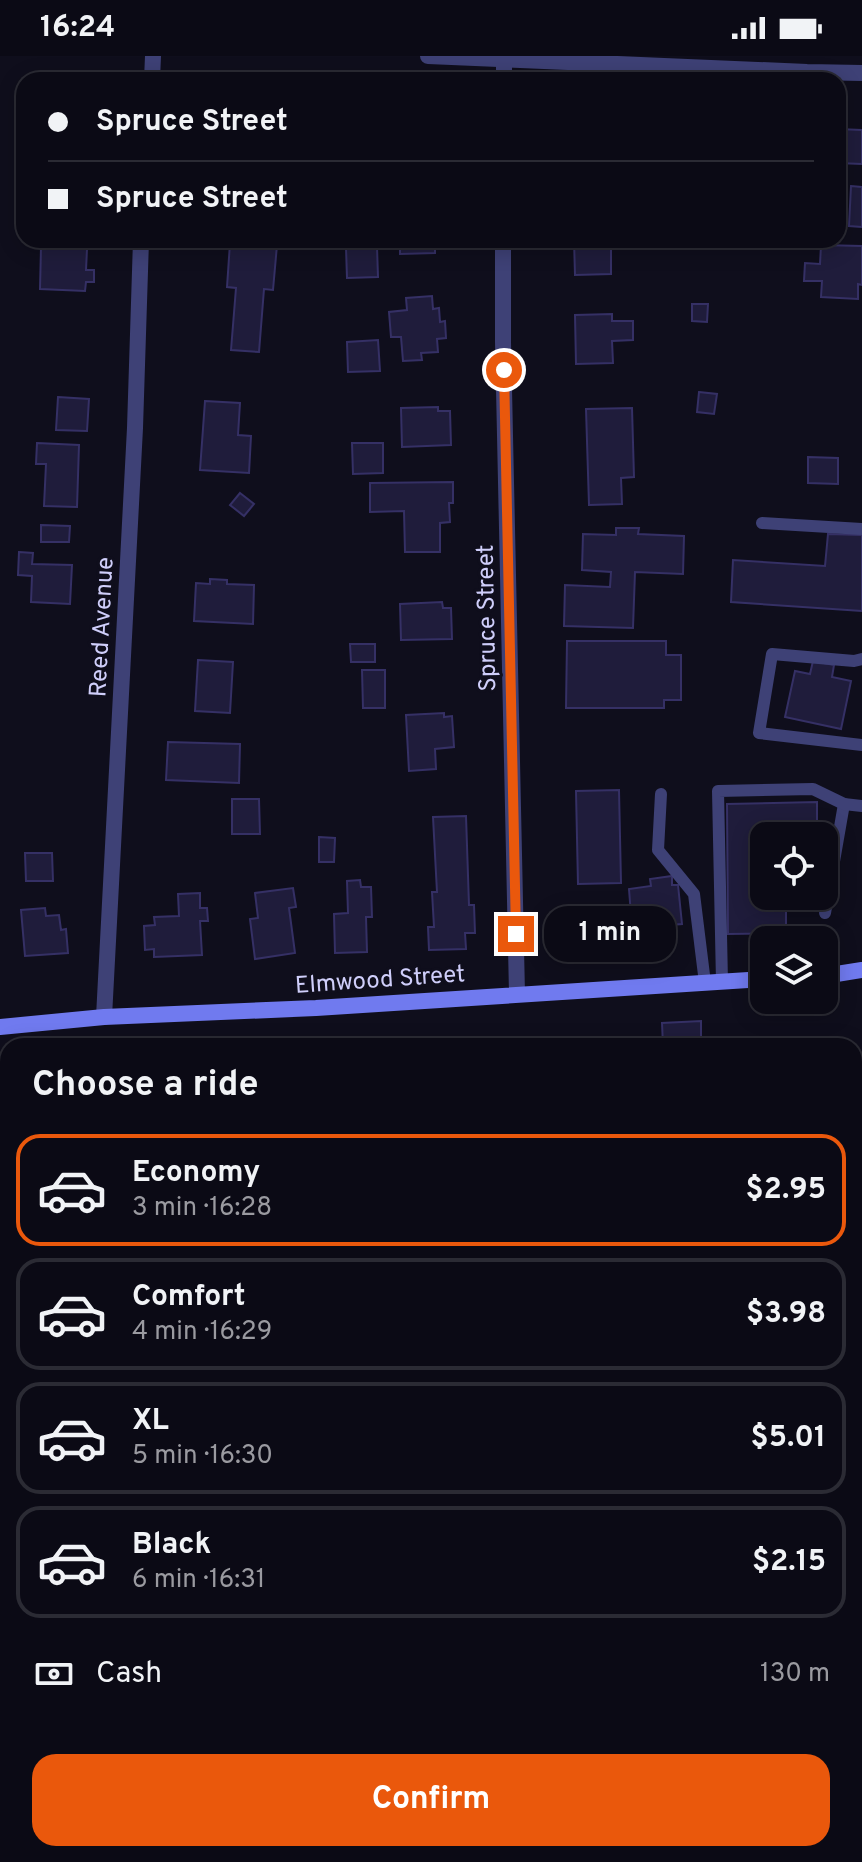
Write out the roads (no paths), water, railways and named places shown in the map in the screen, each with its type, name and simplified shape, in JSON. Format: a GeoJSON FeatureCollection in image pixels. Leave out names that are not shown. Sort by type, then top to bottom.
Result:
{"type":"FeatureCollection","features":[{"type":"Feature","properties":{"kind":"main road"},"geometry":{"type":"LineString","coordinates":[[838,974],[862,970]]}},
{"type":"Feature","properties":{"kind":"main road","name":"Elmwood Street"},"geometry":{"type":"LineString","coordinates":[[0,1027],[104,1017],[316,1008],[750,980]]}},
{"type":"Feature","properties":{"kind":"street"},"geometry":{"type":"LineString","coordinates":[[428,56],[830,72]]}},
{"type":"Feature","properties":{"kind":"street","name":"Reed Avenue"},"geometry":{"type":"LineString","coordinates":[[104,1017],[135,428],[141,248]]}},
{"type":"Feature","properties":{"kind":"street","name":"Spruce Street"},"geometry":{"type":"LineString","coordinates":[[503,248],[517,994]]}},
{"type":"Feature","properties":{"kind":"lane"},"geometry":{"type":"LineString","coordinates":[[762,523],[862,529]]}},
{"type":"Feature","properties":{"kind":"lane"},"geometry":{"type":"LineString","coordinates":[[862,659],[854,661],[772,654],[759,733],[862,745]]}},
{"type":"Feature","properties":{"kind":"lane"},"geometry":{"type":"LineString","coordinates":[[722,982],[718,791],[813,789],[844,804],[862,806]]}},
{"type":"Feature","properties":{"kind":"lane"},"geometry":{"type":"LineString","coordinates":[[661,794],[658,850],[694,894],[705,983]]}},
{"type":"Feature","properties":{"kind":"lane"},"geometry":{"type":"LineString","coordinates":[[825,913],[844,804]]}}]}
